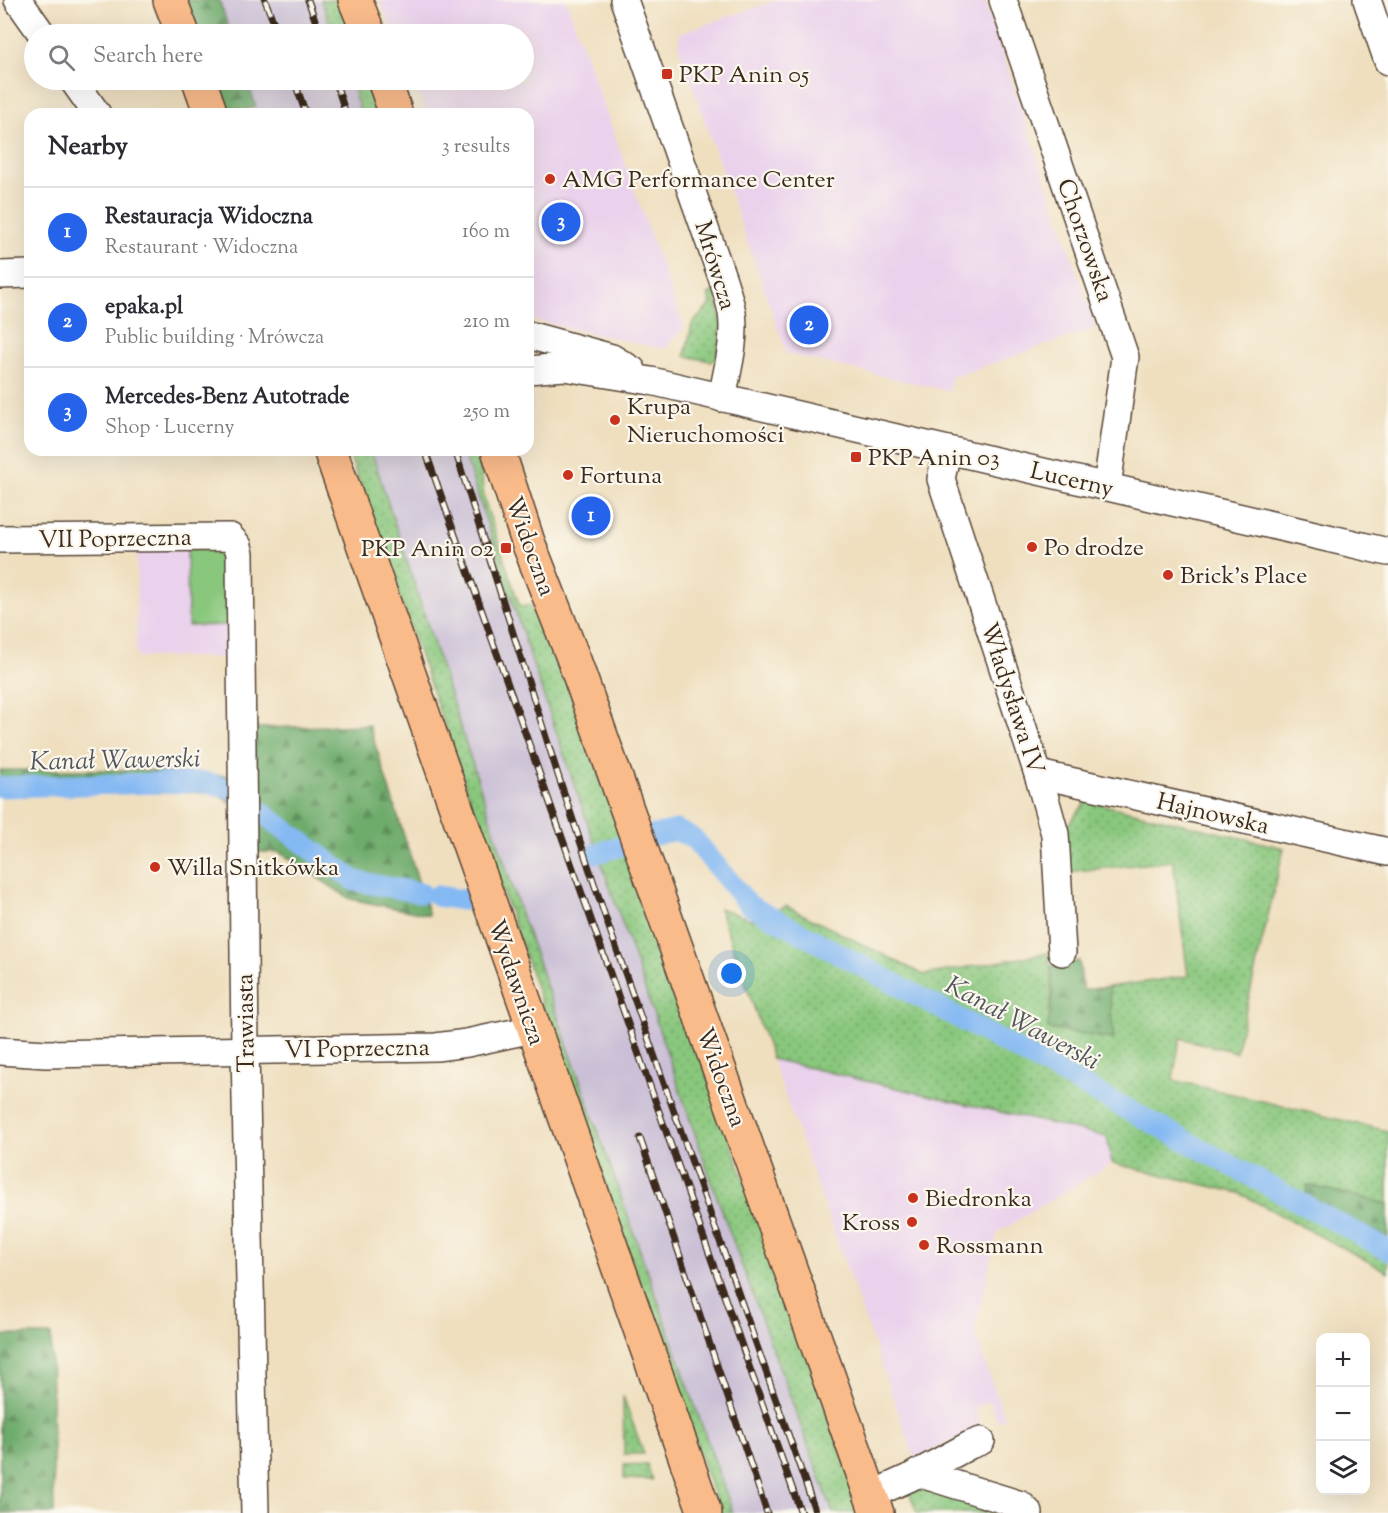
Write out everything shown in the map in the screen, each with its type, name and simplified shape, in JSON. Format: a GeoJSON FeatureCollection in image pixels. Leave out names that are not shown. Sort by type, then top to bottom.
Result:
{"type":"FeatureCollection","features":[{"type":"Feature","properties":{"kind":"main road"},"geometry":{"type":"LineString","coordinates":[[170,0],[179,24]]}},
{"type":"Feature","properties":{"kind":"main road"},"geometry":{"type":"LineString","coordinates":[[355,0],[365,24]]}},
{"type":"Feature","properties":{"kind":"main road"},"geometry":{"type":"LineString","coordinates":[[202,90],[209,108]]}},
{"type":"Feature","properties":{"kind":"main road"},"geometry":{"type":"LineString","coordinates":[[388,90],[394,108]]}},
{"type":"Feature","properties":{"kind":"main road","name":"Wydawnicza"},"geometry":{"type":"LineString","coordinates":[[332,456],[705,1513]]}},
{"type":"Feature","properties":{"kind":"main road","name":"Widoczna"},"geometry":{"type":"LineString","coordinates":[[500,456],[528,542],[567,642],[874,1504]]}},
{"type":"Feature","properties":{"kind":"main road","name":"Widoczna"},"geometry":{"type":"LineString","coordinates":[[520,456],[567,642]]}},
{"type":"Feature","properties":{"kind":"street"},"geometry":{"type":"LineString","coordinates":[[18,0],[35,24]]}},
{"type":"Feature","properties":{"kind":"street","name":"Mrówcza"},"geometry":{"type":"LineString","coordinates":[[624,0],[722,277],[729,303],[732,342],[722,398]]}},
{"type":"Feature","properties":{"kind":"street","name":"Chorzowska"},"geometry":{"type":"LineString","coordinates":[[1003,0],[1125,357],[1107,487]]}},
{"type":"Feature","properties":{"kind":"street"},"geometry":{"type":"LineString","coordinates":[[1367,0],[1388,61]]}},
{"type":"Feature","properties":{"kind":"street"},"geometry":{"type":"LineString","coordinates":[[80,90],[93,108]]}},
{"type":"Feature","properties":{"kind":"street"},"geometry":{"type":"LineString","coordinates":[[0,275],[24,274]]}},
{"type":"Feature","properties":{"kind":"street","name":"Lucerny"},"geometry":{"type":"LineString","coordinates":[[534,338],[576,359],[651,381],[1388,552]]}},
{"type":"Feature","properties":{"kind":"street","name":"Lucerny"},"geometry":{"type":"LineString","coordinates":[[534,369],[576,359]]}},
{"type":"Feature","properties":{"kind":"street","name":"Władysława IV"},"geometry":{"type":"LineString","coordinates":[[947,451],[941,480],[1038,774],[1055,834],[1062,952]]}},
{"type":"Feature","properties":{"kind":"street","name":"VII Poprzeczna"},"geometry":{"type":"LineString","coordinates":[[0,539],[230,537]]}},
{"type":"Feature","properties":{"kind":"street","name":"Trawiasta"},"geometry":{"type":"LineString","coordinates":[[230,537],[238,546],[240,554],[245,1051],[255,1513]]}},
{"type":"Feature","properties":{"kind":"street","name":"Hajnowska"},"geometry":{"type":"LineString","coordinates":[[1038,774],[1388,852]]}},
{"type":"Feature","properties":{"kind":"street","name":"VI Poprzeczna"},"geometry":{"type":"LineString","coordinates":[[0,1051],[46,1054],[436,1047],[533,1029]]}},
{"type":"Feature","properties":{"kind":"street"},"geometry":{"type":"LineString","coordinates":[[874,1504],[918,1473],[970,1445],[981,1442]]}},
{"type":"Feature","properties":{"kind":"street"},"geometry":{"type":"LineString","coordinates":[[918,1473],[1021,1505],[1029,1513]]}},
{"type":"Feature","properties":{"kind":"shaded area"},"geometry":{"type":"Polygon","coordinates":[[[219,0],[321,0],[330,24],[227,24],[219,0]]]}},
{"type":"Feature","properties":{"kind":"shaded area"},"geometry":{"type":"Polygon","coordinates":[[[380,0],[566,0],[684,328],[664,349],[534,320],[534,108],[425,108],[417,90],[534,90],[534,24],[390,24],[380,0]]]}},
{"type":"Feature","properties":{"kind":"shaded area"},"geometry":{"type":"Polygon","coordinates":[[[778,0],[984,0],[1096,328],[952,377],[948,391],[787,354],[678,45],[680,33],[778,0]]]}},
{"type":"Feature","properties":{"kind":"shaded area"},"geometry":{"type":"Polygon","coordinates":[[[250,90],[353,90],[359,108],[256,108],[250,90]]]}},
{"type":"Feature","properties":{"kind":"shaded area"},"geometry":{"type":"Polygon","coordinates":[[[373,456],[465,456],[533,665],[719,1203],[833,1513],[733,1513],[521,914],[373,456]]]}},
{"type":"Feature","properties":{"kind":"shaded area"},"geometry":{"type":"Polygon","coordinates":[[[214,549],[229,560],[230,657],[136,657],[137,550],[214,549]]]}},
{"type":"Feature","properties":{"kind":"shaded area"},"geometry":{"type":"Polygon","coordinates":[[[772,1059],[1107,1137],[1112,1163],[997,1233],[974,1333],[1005,1419],[998,1421],[989,1401],[974,1407],[981,1426],[915,1459],[772,1059]]]}},
{"type":"Feature","properties":{"kind":"green space"},"geometry":{"type":"Polygon","coordinates":[[[186,0],[219,0],[227,24],[195,24],[186,0]]]}},
{"type":"Feature","properties":{"kind":"green space"},"geometry":{"type":"Polygon","coordinates":[[[321,0],[339,0],[349,24],[330,24],[321,0]]]}},
{"type":"Feature","properties":{"kind":"green space"},"geometry":{"type":"Polygon","coordinates":[[[219,90],[250,90],[256,107],[225,108],[219,90]]]}},
{"type":"Feature","properties":{"kind":"green space"},"geometry":{"type":"Polygon","coordinates":[[[353,90],[372,90],[378,108],[359,108],[353,90]]]}},
{"type":"Feature","properties":{"kind":"green space"},"geometry":{"type":"Polygon","coordinates":[[[715,291],[722,326],[716,360],[685,356],[692,324],[711,304],[708,294],[715,291]]]}},
{"type":"Feature","properties":{"kind":"green space"},"geometry":{"type":"Polygon","coordinates":[[[350,456],[373,456],[521,914],[733,1513],[720,1513],[350,456]]]}},
{"type":"Feature","properties":{"kind":"green space"},"geometry":{"type":"Polygon","coordinates":[[[465,456],[480,456],[484,499],[520,607],[530,605],[556,652],[863,1513],[833,1513],[719,1203],[533,665],[465,456]]]}},
{"type":"Feature","properties":{"kind":"green space"},"geometry":{"type":"Polygon","coordinates":[[[187,549],[214,549],[229,560],[230,625],[188,626],[187,549]]]}},
{"type":"Feature","properties":{"kind":"green space"},"geometry":{"type":"Polygon","coordinates":[[[369,725],[429,915],[350,899],[279,852],[258,852],[254,728],[369,725]]]}},
{"type":"Feature","properties":{"kind":"green space"},"geometry":{"type":"Polygon","coordinates":[[[0,770],[137,770],[231,776],[230,802],[215,793],[186,792],[0,796],[0,770]]]}},
{"type":"Feature","properties":{"kind":"green space"},"geometry":{"type":"Polygon","coordinates":[[[1087,801],[1284,848],[1236,1052],[1180,1038],[1173,1080],[1388,1131],[1388,1204],[1308,1185],[1305,1197],[1388,1238],[1388,1272],[1239,1193],[1112,1163],[1107,1137],[772,1059],[719,908],[753,920],[786,906],[924,975],[1048,953],[1051,1000],[1048,1029],[1113,1039],[1109,987],[1188,976],[1173,861],[1066,872],[1061,833],[1087,801]]]}},
{"type":"Feature","properties":{"kind":"green space"},"geometry":{"type":"Polygon","coordinates":[[[1079,961],[1083,990],[1109,987],[1114,1039],[1048,1029],[1052,995],[1051,966],[1079,961]]]}},
{"type":"Feature","properties":{"kind":"green space"},"geometry":{"type":"Polygon","coordinates":[[[1308,1185],[1388,1204],[1388,1238],[1305,1197],[1308,1185]]]}},
{"type":"Feature","properties":{"kind":"green space"},"geometry":{"type":"Polygon","coordinates":[[[0,1335],[51,1335],[54,1513],[0,1513],[0,1335]]]}},
{"type":"Feature","properties":{"kind":"green space"},"geometry":{"type":"Polygon","coordinates":[[[623,1396],[644,1454],[624,1454],[623,1396]]]}},
{"type":"Feature","properties":{"kind":"green space"},"geometry":{"type":"Polygon","coordinates":[[[647,1464],[652,1480],[624,1479],[624,1465],[647,1464]]]}},
{"type":"Feature","properties":{"kind":"green space"},"geometry":{"type":"Polygon","coordinates":[[[918,1484],[1018,1513],[917,1513],[908,1489],[918,1484]]]}},
{"type":"Feature","properties":{"kind":"waterway","name":"Kanał Wawerski"},"geometry":{"type":"LineString","coordinates":[[0,787],[205,782],[230,789]]}},
{"type":"Feature","properties":{"kind":"waterway","name":"Kanał Wawerski"},"geometry":{"type":"LineString","coordinates":[[257,809],[355,881],[421,893]]}},
{"type":"Feature","properties":{"kind":"waterway","name":"Kanał Wawerski"},"geometry":{"type":"LineString","coordinates":[[651,836],[676,830],[694,839],[749,905],[1388,1250]]}},
{"type":"Feature","properties":{"kind":"waterway","name":"Kanał Wawerski"},"geometry":{"type":"LineString","coordinates":[[597,853],[622,846]]}},
{"type":"Feature","properties":{"kind":"waterway","name":"Kanał Wawerski"},"geometry":{"type":"LineString","coordinates":[[437,896],[467,899]]}},
{"type":"Feature","properties":{"kind":"railway"},"geometry":{"type":"LineString","coordinates":[[265,0],[274,24]]}},
{"type":"Feature","properties":{"kind":"railway"},"geometry":{"type":"LineString","coordinates":[[308,0],[316,24]]}},
{"type":"Feature","properties":{"kind":"railway"},"geometry":{"type":"LineString","coordinates":[[298,90],[304,108]]}},
{"type":"Feature","properties":{"kind":"railway"},"geometry":{"type":"LineString","coordinates":[[338,90],[344,108]]}},
{"type":"Feature","properties":{"kind":"railway"},"geometry":{"type":"LineString","coordinates":[[427,456],[801,1513]]}},
{"type":"Feature","properties":{"kind":"railway"},"geometry":{"type":"LineString","coordinates":[[457,456],[606,919],[816,1513]]}},
{"type":"Feature","properties":{"kind":"railway"},"geometry":{"type":"LineString","coordinates":[[640,1138],[767,1513]]}},
{"type":"Feature","properties":{"kind":"place","name":"PKP Anin 05"},"geometry":{"type":"Point","coordinates":[667,74]}},
{"type":"Feature","properties":{"kind":"place","name":"AMG Performance Center"},"geometry":{"type":"Point","coordinates":[550,179]}},
{"type":"Feature","properties":{"kind":"place","name":"Mercedes-Benz Autotrade"},"geometry":{"type":"Point","coordinates":[561,222]}},
{"type":"Feature","properties":{"kind":"place","name":"epaka.pl"},"geometry":{"type":"Point","coordinates":[809,325]}},
{"type":"Feature","properties":{"kind":"place","name":"Krupa Nieruchomości"},"geometry":{"type":"Point","coordinates":[615,420]}},
{"type":"Feature","properties":{"kind":"place","name":"PKP Anin 03"},"geometry":{"type":"Point","coordinates":[856,457]}},
{"type":"Feature","properties":{"kind":"place","name":"Fortuna"},"geometry":{"type":"Point","coordinates":[568,475]}},
{"type":"Feature","properties":{"kind":"place","name":"Restauracja Widoczna"},"geometry":{"type":"Point","coordinates":[591,516]}},
{"type":"Feature","properties":{"kind":"place","name":"Po drodze"},"geometry":{"type":"Point","coordinates":[1032,547]}},
{"type":"Feature","properties":{"kind":"place","name":"PKP Anin 02"},"geometry":{"type":"Point","coordinates":[506,548]}},
{"type":"Feature","properties":{"kind":"place","name":"Brick's Place"},"geometry":{"type":"Point","coordinates":[1168,575]}},
{"type":"Feature","properties":{"kind":"place","name":"Willa Snitkówka"},"geometry":{"type":"Point","coordinates":[155,867]}},
{"type":"Feature","properties":{"kind":"place","name":"Biedronka"},"geometry":{"type":"Point","coordinates":[913,1198]}},
{"type":"Feature","properties":{"kind":"place","name":"Kross"},"geometry":{"type":"Point","coordinates":[912,1222]}},
{"type":"Feature","properties":{"kind":"place","name":"Rossmann"},"geometry":{"type":"Point","coordinates":[924,1245]}}]}
